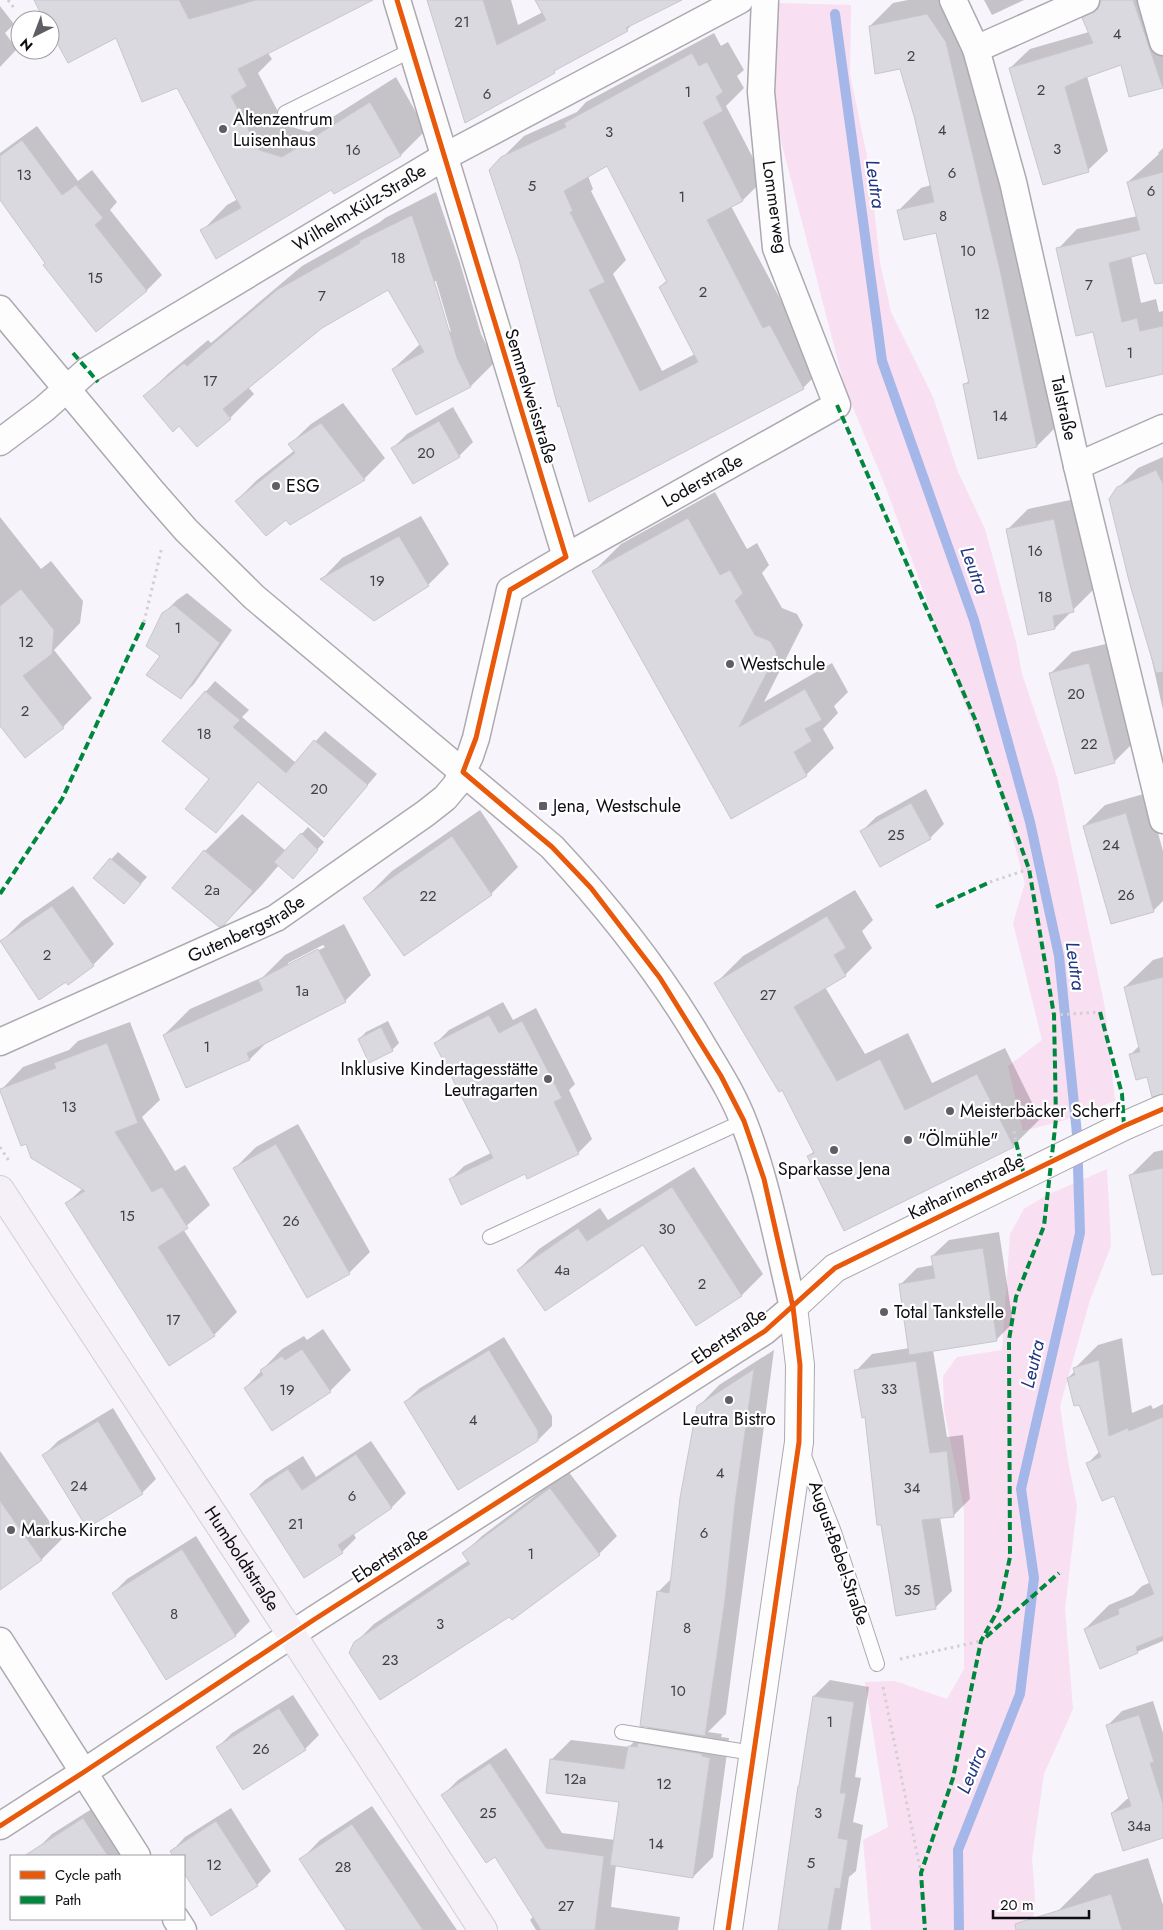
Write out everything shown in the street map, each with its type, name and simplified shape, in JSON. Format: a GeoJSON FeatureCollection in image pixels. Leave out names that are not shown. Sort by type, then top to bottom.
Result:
{"type":"FeatureCollection","features":[{"type":"Feature","properties":{"kind":"main road","name":"Humboldtstraße"},"geometry":{"type":"LineString","coordinates":[[0,1190],[483,1930]]}},
{"type":"Feature","properties":{"kind":"street","name":"Semmelweisstraße"},"geometry":{"type":"LineString","coordinates":[[397,0],[566,556]]}},
{"type":"Feature","properties":{"kind":"street","name":"Wilhelm-Külz-Straße"},"geometry":{"type":"LineString","coordinates":[[0,442],[44,409],[88,370],[444,157],[740,0]]}},
{"type":"Feature","properties":{"kind":"street","name":"Lommerweg"},"geometry":{"type":"LineString","coordinates":[[765,0],[762,92],[776,248],[838,405]]}},
{"type":"Feature","properties":{"kind":"street","name":"Talstraße"},"geometry":{"type":"LineString","coordinates":[[953,0],[976,49],[1013,182],[1077,466],[1163,820]]}},
{"type":"Feature","properties":{"kind":"street"},"geometry":{"type":"LineString","coordinates":[[976,49],[1086,0]]}},
{"type":"Feature","properties":{"kind":"street"},"geometry":{"type":"LineString","coordinates":[[1151,0],[1163,42]]}},
{"type":"Feature","properties":{"kind":"street"},"geometry":{"type":"LineString","coordinates":[[0,309],[186,530],[254,597],[342,673],[552,847],[591,888],[660,978],[721,1076],[744,1121],[764,1179],[793,1307],[800,1365],[799,1442],[728,1930]]}},
{"type":"Feature","properties":{"kind":"street","name":"Loderstraße"},"geometry":{"type":"LineString","coordinates":[[566,556],[838,405]]}},
{"type":"Feature","properties":{"kind":"street"},"geometry":{"type":"LineString","coordinates":[[1077,466],[1163,428]]}},
{"type":"Feature","properties":{"kind":"street"},"geometry":{"type":"LineString","coordinates":[[463,772],[476,738],[510,590],[566,556]]}},
{"type":"Feature","properties":{"kind":"street","name":"Gutenbergstraße"},"geometry":{"type":"LineString","coordinates":[[0,1042],[276,918],[446,798],[463,772]]}},
{"type":"Feature","properties":{"kind":"street","name":"Katharinenstraße"},"geometry":{"type":"LineString","coordinates":[[793,1307],[835,1268],[1124,1126],[1163,1110]]}},
{"type":"Feature","properties":{"kind":"street","name":"Ebertstraße"},"geometry":{"type":"LineString","coordinates":[[0,1826],[292,1635],[765,1331],[793,1307]]}},
{"type":"Feature","properties":{"kind":"street"},"geometry":{"type":"LineString","coordinates":[[0,1641],[136,1855]]}},
{"type":"Feature","properties":{"kind":"lane"},"geometry":{"type":"LineString","coordinates":[[284,113],[412,50]]}},
{"type":"Feature","properties":{"kind":"lane"},"geometry":{"type":"LineString","coordinates":[[490,1237],[744,1121]]}},
{"type":"Feature","properties":{"kind":"lane","name":"August-Bebel-Straße"},"geometry":{"type":"LineString","coordinates":[[799,1442],[834,1532],[878,1664]]}},
{"type":"Feature","properties":{"kind":"lane"},"geometry":{"type":"LineString","coordinates":[[622,1732],[753,1753]]}},
{"type":"Feature","properties":{"kind":"path"},"geometry":{"type":"LineString","coordinates":[[8,0],[14,8]]}},
{"type":"Feature","properties":{"kind":"path"},"geometry":{"type":"LineString","coordinates":[[144,622],[162,545],[170,552]]}},
{"type":"Feature","properties":{"kind":"path"},"geometry":{"type":"LineString","coordinates":[[990,882],[1029,869]]}},
{"type":"Feature","properties":{"kind":"path"},"geometry":{"type":"LineString","coordinates":[[1054,1015],[1100,1012]]}},
{"type":"Feature","properties":{"kind":"path"},"geometry":{"type":"LineString","coordinates":[[1014,1131],[1016,1142]]}},
{"type":"Feature","properties":{"kind":"path"},"geometry":{"type":"LineString","coordinates":[[921,1873],[878,1664],[980,1641]]}},
{"type":"Feature","properties":{"kind":"shaded area"},"geometry":{"type":"Polygon","coordinates":[[[778,3],[851,5],[850,74],[870,171],[880,263],[891,312],[933,397],[958,472],[985,529],[1016,642],[1022,674],[1057,777],[1105,1008],[1115,1101],[1062,1121],[1023,1131],[1008,1066],[1042,1040],[1013,923],[1025,883],[1000,791],[960,692],[886,488],[845,388],[773,110],[778,3]]]}},
{"type":"Feature","properties":{"kind":"shaded area"},"geometry":{"type":"Polygon","coordinates":[[[1107,1169],[1111,1246],[1090,1300],[1060,1406],[1077,1506],[1065,1609],[1073,1709],[1044,1774],[1032,1858],[1035,1898],[1032,1930],[871,1930],[863,1840],[888,1827],[865,1682],[895,1681],[947,1699],[964,1669],[964,1510],[944,1409],[943,1376],[957,1357],[1002,1350],[1010,1234],[1024,1209],[1047,1195],[1107,1169]]]}},
{"type":"Feature","properties":{"kind":"building","name":"Altenzentrum Luisenhaus"},"geometry":{"type":"Polygon","coordinates":[[[34,0],[179,0],[189,19],[256,0],[373,0],[238,69],[247,86],[231,96],[259,150],[282,157],[370,102],[401,156],[334,194],[331,190],[216,259],[200,230],[241,208],[177,88],[142,102],[116,38],[68,63],[60,48],[60,10],[39,10],[34,0]]]}},
{"type":"Feature","properties":{"kind":"building"},"geometry":{"type":"Polygon","coordinates":[[[427,0],[483,0],[497,45],[546,20],[535,0],[682,0],[626,28],[628,31],[554,71],[555,73],[465,123],[427,0]]]}},
{"type":"Feature","properties":{"kind":"building"},"geometry":{"type":"Polygon","coordinates":[[[1101,0],[1133,0],[1163,88],[1129,97],[1121,65],[1065,87],[1089,172],[1043,185],[1009,68],[1093,43],[1082,18],[1098,9],[1101,0]]]}},
{"type":"Feature","properties":{"kind":"building"},"geometry":{"type":"Polygon","coordinates":[[[927,14],[946,42],[1000,270],[1037,447],[978,459],[963,384],[969,383],[936,233],[904,240],[897,210],[934,202],[914,116],[900,69],[875,74],[869,26],[927,14]]]}},
{"type":"Feature","properties":{"kind":"building"},"geometry":{"type":"Polygon","coordinates":[[[692,53],[699,66],[707,62],[723,92],[716,97],[723,111],[703,122],[743,201],[707,220],[763,328],[770,325],[804,389],[589,502],[560,406],[558,407],[519,260],[489,170],[501,157],[566,127],[564,123],[692,53]],[[607,166],[564,191],[573,211],[570,212],[605,282],[589,290],[640,391],[698,362],[659,287],[667,282],[607,166]]]}},
{"type":"Feature","properties":{"kind":"building"},"geometry":{"type":"Polygon","coordinates":[[[22,140],[62,195],[76,185],[103,218],[95,225],[147,291],[96,332],[43,265],[45,263],[0,200],[0,156],[22,140]]]}},
{"type":"Feature","properties":{"kind":"building"},"geometry":{"type":"Polygon","coordinates":[[[1163,172],[1163,283],[1155,284],[1146,253],[1109,263],[1122,322],[1137,318],[1140,331],[1163,326],[1163,374],[1106,387],[1093,332],[1076,336],[1056,248],[1140,230],[1127,182],[1163,172]]]}},
{"type":"Feature","properties":{"kind":"building"},"geometry":{"type":"Polygon","coordinates":[[[412,215],[457,358],[471,387],[416,415],[392,369],[424,352],[388,290],[322,328],[223,409],[231,419],[197,447],[179,426],[173,432],[143,396],[184,363],[187,366],[277,290],[360,243],[359,241],[412,215]]]}},
{"type":"Feature","properties":{"kind":"building"},"geometry":{"type":"Polygon","coordinates":[[[439,421],[460,457],[413,484],[391,448],[439,421]]]}},
{"type":"Feature","properties":{"kind":"building"},"geometry":{"type":"Polygon","coordinates":[[[321,423],[365,480],[290,525],[286,520],[266,536],[235,501],[295,453],[288,444],[321,423]]]}},
{"type":"Feature","properties":{"kind":"building"},"geometry":{"type":"Polygon","coordinates":[[[1156,470],[1163,484],[1163,672],[1156,673],[1129,581],[1109,499],[1117,487],[1156,470]]]}},
{"type":"Feature","properties":{"kind":"building"},"geometry":{"type":"Polygon","coordinates":[[[688,518],[720,575],[730,570],[743,593],[735,601],[755,635],[770,641],[777,653],[739,727],[805,689],[822,720],[805,729],[812,741],[794,752],[807,776],[731,819],[592,571],[688,518]]]}},
{"type":"Feature","properties":{"kind":"building"},"geometry":{"type":"Polygon","coordinates":[[[1054,519],[1074,612],[1053,616],[1055,629],[1028,635],[1006,529],[1054,519]]]}},
{"type":"Feature","properties":{"kind":"building"},"geometry":{"type":"Polygon","coordinates":[[[399,536],[429,586],[374,621],[320,579],[399,536]]]}},
{"type":"Feature","properties":{"kind":"building"},"geometry":{"type":"Polygon","coordinates":[[[21,589],[54,630],[52,654],[23,676],[64,728],[25,758],[0,726],[0,606],[21,589]]]}},
{"type":"Feature","properties":{"kind":"building"},"geometry":{"type":"Polygon","coordinates":[[[174,605],[220,643],[181,699],[146,675],[160,656],[146,646],[162,613],[174,605]]]}},
{"type":"Feature","properties":{"kind":"building"},"geometry":{"type":"Polygon","coordinates":[[[1089,663],[1115,763],[1075,774],[1049,673],[1089,663]]]}},
{"type":"Feature","properties":{"kind":"building"},"geometry":{"type":"Polygon","coordinates":[[[205,691],[240,720],[233,727],[286,773],[314,740],[368,785],[324,837],[258,782],[216,833],[185,809],[209,779],[162,741],[205,691]]]}},
{"type":"Feature","properties":{"kind":"building"},"geometry":{"type":"Polygon","coordinates":[[[911,803],[931,839],[880,867],[860,831],[911,803]]]}},
{"type":"Feature","properties":{"kind":"building"},"geometry":{"type":"Polygon","coordinates":[[[1126,813],[1154,912],[1111,924],[1083,826],[1126,813]]]}},
{"type":"Feature","properties":{"kind":"building"},"geometry":{"type":"Polygon","coordinates":[[[301,833],[318,850],[293,879],[274,862],[301,833]]]}},
{"type":"Feature","properties":{"kind":"building"},"geometry":{"type":"Polygon","coordinates":[[[452,836],[492,895],[404,956],[363,898],[452,836]]]}},
{"type":"Feature","properties":{"kind":"building"},"geometry":{"type":"Polygon","coordinates":[[[204,850],[253,891],[224,925],[219,927],[172,888],[204,850]]]}},
{"type":"Feature","properties":{"kind":"building"},"geometry":{"type":"Polygon","coordinates":[[[110,858],[141,884],[124,904],[93,878],[110,858]]]}},
{"type":"Feature","properties":{"kind":"building"},"geometry":{"type":"Polygon","coordinates":[[[52,906],[94,966],[68,985],[66,982],[39,1000],[0,941],[52,906]]]}},
{"type":"Feature","properties":{"kind":"building","name":"\"Ölmühle\""},"geometry":{"type":"Polygon","coordinates":[[[827,916],[846,948],[834,955],[846,976],[794,1007],[837,1081],[880,1059],[905,1110],[977,1074],[1014,1147],[844,1231],[807,1156],[814,1153],[782,1090],[779,1092],[714,983],[827,916]]]}},
{"type":"Feature","properties":{"kind":"building"},"geometry":{"type":"Polygon","coordinates":[[[318,949],[346,1002],[247,1053],[250,1060],[186,1088],[163,1035],[263,990],[258,980],[318,949]]]}},
{"type":"Feature","properties":{"kind":"building"},"geometry":{"type":"Polygon","coordinates":[[[1163,977],[1163,1094],[1152,1097],[1147,1077],[1136,1080],[1129,1054],[1140,1052],[1124,987],[1163,977]]]}},
{"type":"Feature","properties":{"kind":"building"},"geometry":{"type":"Polygon","coordinates":[[[489,1015],[499,1033],[522,1021],[562,1098],[554,1102],[579,1154],[527,1179],[525,1174],[461,1205],[449,1179],[493,1158],[434,1043],[489,1015]]]}},
{"type":"Feature","properties":{"kind":"building"},"geometry":{"type":"Polygon","coordinates":[[[381,1027],[393,1051],[369,1063],[358,1039],[381,1027]]]}},
{"type":"Feature","properties":{"kind":"building"},"geometry":{"type":"Polygon","coordinates":[[[107,1043],[138,1123],[115,1132],[152,1192],[162,1187],[188,1228],[158,1247],[215,1336],[169,1366],[65,1203],[85,1191],[31,1158],[26,1144],[21,1146],[0,1091],[0,1089],[56,1068],[54,1063],[107,1043]]]}},
{"type":"Feature","properties":{"kind":"building"},"geometry":{"type":"Polygon","coordinates":[[[276,1144],[350,1274],[307,1298],[233,1168],[276,1144]]]}},
{"type":"Feature","properties":{"kind":"building"},"geometry":{"type":"Polygon","coordinates":[[[1163,1168],[1163,1274],[1152,1275],[1129,1175],[1163,1168]]]}},
{"type":"Feature","properties":{"kind":"building"},"geometry":{"type":"Polygon","coordinates":[[[672,1187],[742,1296],[696,1326],[643,1245],[545,1311],[517,1270],[578,1228],[587,1241],[672,1187]]]}},
{"type":"Feature","properties":{"kind":"building"},"geometry":{"type":"Polygon","coordinates":[[[983,1248],[997,1341],[909,1355],[899,1284],[935,1278],[931,1256],[983,1248]]]}},
{"type":"Feature","properties":{"kind":"building"},"geometry":{"type":"Polygon","coordinates":[[[302,1349],[331,1392],[272,1431],[244,1388],[263,1375],[260,1370],[282,1356],[285,1360],[302,1349]]]}},
{"type":"Feature","properties":{"kind":"building"},"geometry":{"type":"Polygon","coordinates":[[[489,1350],[538,1431],[538,1441],[458,1490],[404,1402],[489,1350]]]}},
{"type":"Feature","properties":{"kind":"building"},"geometry":{"type":"Polygon","coordinates":[[[1099,1360],[1109,1436],[1128,1428],[1129,1431],[1163,1417],[1163,1636],[1136,1647],[1138,1653],[1100,1669],[1084,1629],[1119,1614],[1118,1609],[1154,1594],[1114,1496],[1102,1501],[1086,1463],[1101,1457],[1079,1405],[1074,1406],[1067,1378],[1075,1375],[1073,1368],[1099,1360]]]}},
{"type":"Feature","properties":{"kind":"building"},"geometry":{"type":"Polygon","coordinates":[[[916,1361],[930,1453],[947,1451],[954,1517],[922,1520],[936,1609],[896,1616],[881,1525],[877,1525],[865,1417],[862,1418],[854,1370],[916,1361]]]}},
{"type":"Feature","properties":{"kind":"building"},"geometry":{"type":"Polygon","coordinates":[[[754,1369],[735,1503],[725,1600],[705,1736],[640,1726],[657,1591],[669,1593],[680,1498],[697,1406],[754,1369]]]}},
{"type":"Feature","properties":{"kind":"building"},"geometry":{"type":"Polygon","coordinates":[[[98,1421],[143,1494],[87,1528],[42,1455],[98,1421]]]}},
{"type":"Feature","properties":{"kind":"building"},"geometry":{"type":"Polygon","coordinates":[[[356,1454],[392,1508],[338,1545],[343,1553],[304,1578],[250,1494],[288,1469],[302,1490],[356,1454]]]}},
{"type":"Feature","properties":{"kind":"building"},"geometry":{"type":"Polygon","coordinates":[[[550,1488],[600,1555],[512,1620],[509,1617],[380,1700],[349,1653],[354,1642],[470,1564],[462,1553],[550,1488]]]}},
{"type":"Feature","properties":{"kind":"building","name":"Markus-Kirche"},"geometry":{"type":"Polygon","coordinates":[[[0,1501],[42,1560],[0,1590],[0,1501]]]}},
{"type":"Feature","properties":{"kind":"building"},"geometry":{"type":"Polygon","coordinates":[[[182,1549],[236,1636],[166,1680],[112,1593],[182,1549]]]}},
{"type":"Feature","properties":{"kind":"building"},"geometry":{"type":"Polygon","coordinates":[[[813,1696],[854,1702],[840,1793],[846,1793],[838,1838],[848,1840],[840,1889],[835,1888],[828,1930],[778,1930],[798,1786],[813,1696]]]}},
{"type":"Feature","properties":{"kind":"building"},"geometry":{"type":"Polygon","coordinates":[[[279,1708],[306,1750],[243,1790],[216,1747],[279,1708]]]}},
{"type":"Feature","properties":{"kind":"building"},"geometry":{"type":"Polygon","coordinates":[[[1139,1715],[1154,1762],[1150,1763],[1163,1804],[1163,1838],[1123,1851],[1111,1813],[1131,1806],[1106,1725],[1139,1715]]]}},
{"type":"Feature","properties":{"kind":"building"},"geometry":{"type":"Polygon","coordinates":[[[638,1743],[702,1754],[702,1756],[710,1758],[693,1878],[610,1865],[619,1802],[546,1793],[550,1759],[624,1769],[628,1746],[637,1747],[638,1743]]]}},
{"type":"Feature","properties":{"kind":"building"},"geometry":{"type":"Polygon","coordinates":[[[490,1763],[546,1848],[604,1856],[595,1930],[541,1930],[495,1857],[486,1863],[441,1795],[490,1763]]]}},
{"type":"Feature","properties":{"kind":"building"},"geometry":{"type":"Polygon","coordinates":[[[83,1818],[107,1855],[26,1855],[83,1818]]]}},
{"type":"Feature","properties":{"kind":"building"},"geometry":{"type":"Polygon","coordinates":[[[216,1821],[258,1886],[211,1916],[185,1875],[185,1855],[172,1855],[170,1851],[216,1821]]]}},
{"type":"Feature","properties":{"kind":"building"},"geometry":{"type":"Polygon","coordinates":[[[352,1824],[423,1930],[346,1930],[299,1859],[352,1824]]]}},
{"type":"Feature","properties":{"kind":"building"},"geometry":{"type":"Polygon","coordinates":[[[1111,1894],[1122,1930],[1016,1930],[1015,1924],[1111,1894]]]}},
{"type":"Feature","properties":{"kind":"waterway","name":"Leutra"},"geometry":{"type":"LineString","coordinates":[[835,14],[882,361],[974,620],[1030,822],[1059,956],[1077,1134],[1080,1233],[1021,1489],[1034,1578],[1020,1694],[958,1850],[959,1930]]}},
{"type":"Feature","properties":{"kind":"marked path"},"geometry":{"type":"LineString","coordinates":[[73,353],[98,382]]}},
{"type":"Feature","properties":{"kind":"marked path"},"geometry":{"type":"LineString","coordinates":[[837,405],[975,719],[1029,869],[1054,1015],[1056,1119],[1044,1226],[1016,1297],[1009,1340],[1010,1557],[999,1608],[981,1641],[953,1778],[921,1873],[925,1930]]}},
{"type":"Feature","properties":{"kind":"marked path"},"geometry":{"type":"LineString","coordinates":[[0,894],[62,799],[144,622]]}},
{"type":"Feature","properties":{"kind":"marked path"},"geometry":{"type":"LineString","coordinates":[[936,907],[990,882]]}},
{"type":"Feature","properties":{"kind":"marked path"},"geometry":{"type":"LineString","coordinates":[[1100,1012],[1122,1094],[1124,1126]]}},
{"type":"Feature","properties":{"kind":"marked path"},"geometry":{"type":"LineString","coordinates":[[1016,1142],[1024,1175]]}},
{"type":"Feature","properties":{"kind":"marked path"},"geometry":{"type":"LineString","coordinates":[[986,1637],[1059,1573]]}},
{"type":"Feature","properties":{"kind":"cycle path"},"geometry":{"type":"LineString","coordinates":[[397,0],[566,557],[510,590],[476,738],[463,772],[552,847],[591,888],[660,978],[721,1076],[744,1121],[764,1179],[793,1307],[800,1365],[799,1442],[728,1930]]}},
{"type":"Feature","properties":{"kind":"cycle path"},"geometry":{"type":"LineString","coordinates":[[0,1826],[315,1619],[765,1331],[835,1268],[1124,1126],[1163,1109]]}},
{"type":"Feature","properties":{"kind":"place","name":"Altenzentrum Luisenhaus"},"geometry":{"type":"Point","coordinates":[223,129]}},
{"type":"Feature","properties":{"kind":"place","name":"ESG"},"geometry":{"type":"Point","coordinates":[276,486]}},
{"type":"Feature","properties":{"kind":"place","name":"Westschule"},"geometry":{"type":"Point","coordinates":[730,664]}},
{"type":"Feature","properties":{"kind":"place","name":"Jena, Westschule"},"geometry":{"type":"Point","coordinates":[543,806]}},
{"type":"Feature","properties":{"kind":"place","name":"Inklusive Kindertagesstätte Leutragarten"},"geometry":{"type":"Point","coordinates":[548,1079]}},
{"type":"Feature","properties":{"kind":"place","name":"Meisterbäcker Scherf"},"geometry":{"type":"Point","coordinates":[950,1111]}},
{"type":"Feature","properties":{"kind":"place","name":"\"Ölmühle\""},"geometry":{"type":"Point","coordinates":[908,1140]}},
{"type":"Feature","properties":{"kind":"place","name":"Sparkasse Jena"},"geometry":{"type":"Point","coordinates":[834,1150]}},
{"type":"Feature","properties":{"kind":"place","name":"Total Tankstelle"},"geometry":{"type":"Point","coordinates":[884,1312]}},
{"type":"Feature","properties":{"kind":"place","name":"Leutra Bistro"},"geometry":{"type":"Point","coordinates":[729,1400]}},
{"type":"Feature","properties":{"kind":"place","name":"Markus-Kirche"},"geometry":{"type":"Point","coordinates":[11,1530]}}]}
